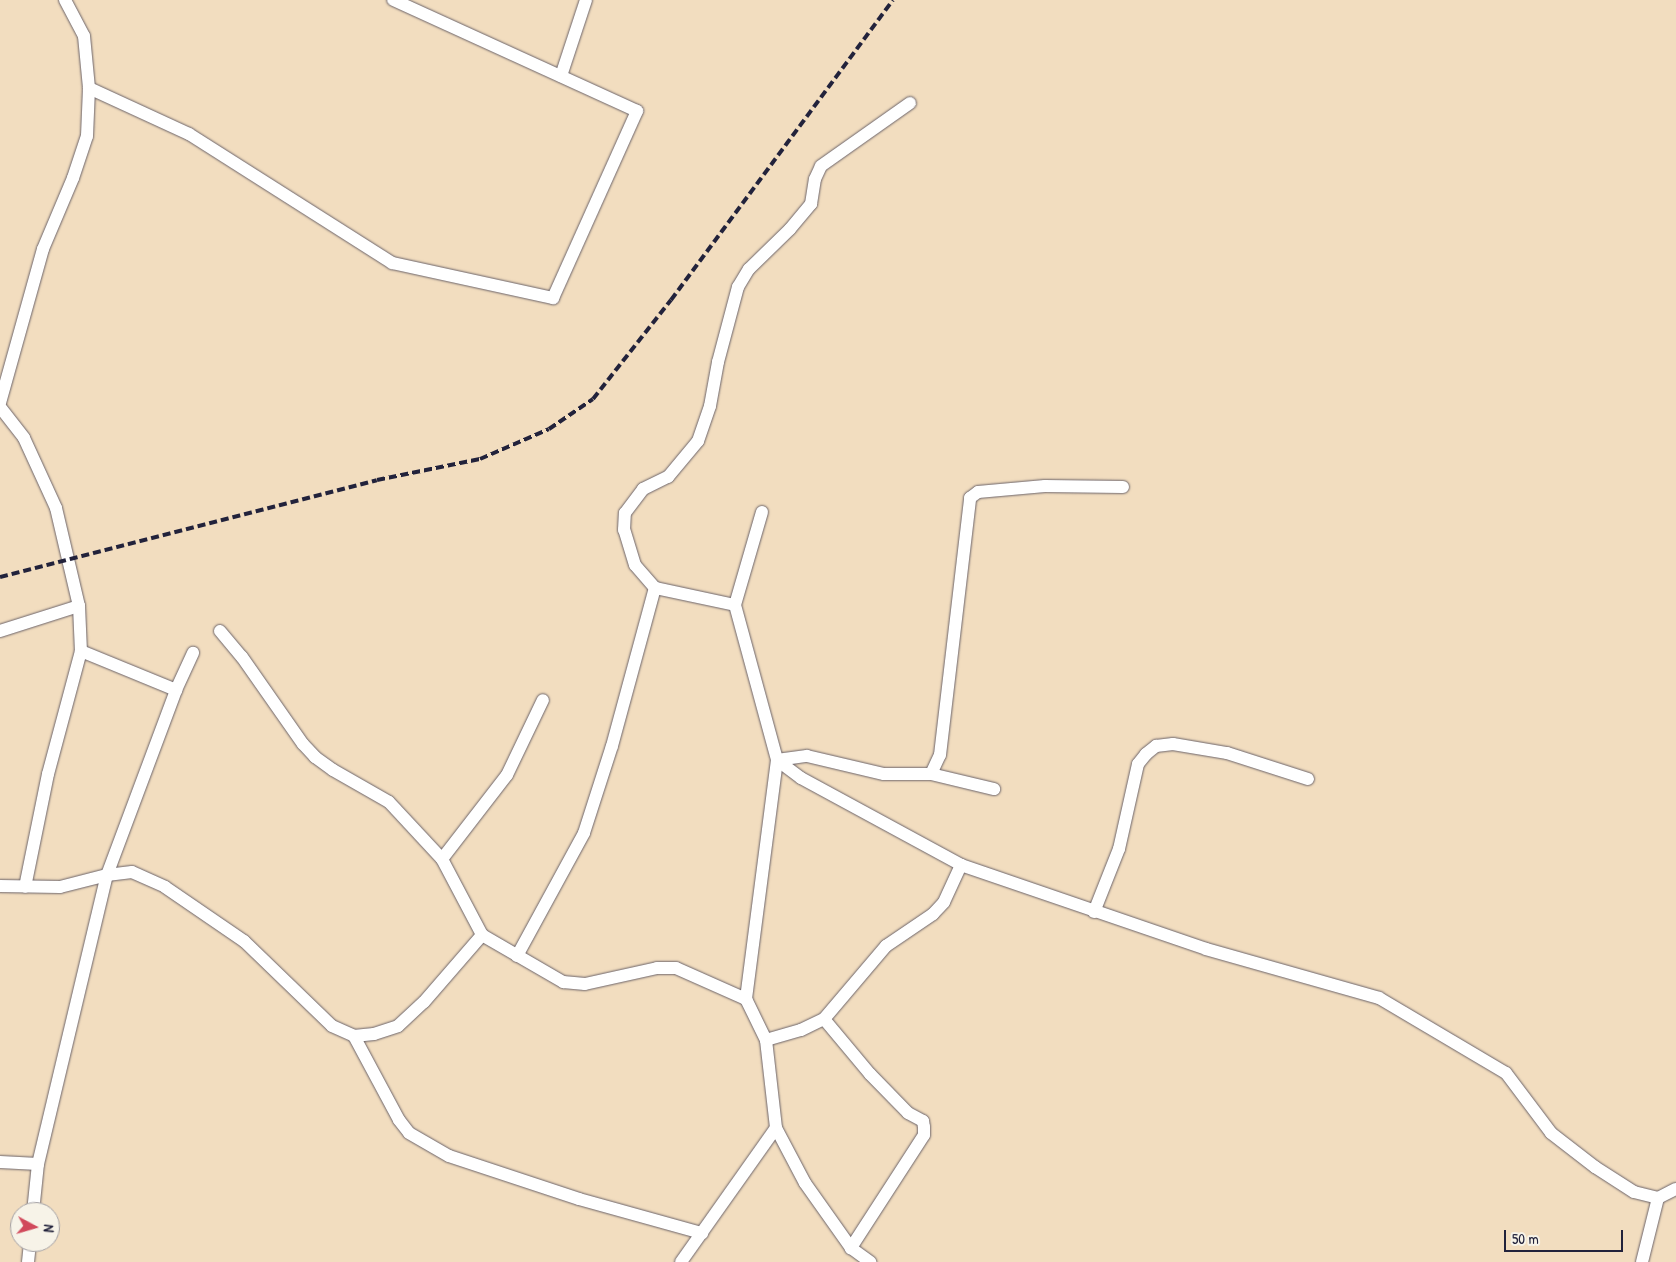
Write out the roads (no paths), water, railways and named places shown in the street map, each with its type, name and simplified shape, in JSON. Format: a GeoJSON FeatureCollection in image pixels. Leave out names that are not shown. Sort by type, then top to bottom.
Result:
{"type":"FeatureCollection","features":[{"type":"Feature","properties":{"kind":"street"},"geometry":{"type":"LineString","coordinates":[[0,404],[43,250],[73,178],[87,136],[89,88],[84,36],[64,0]]}},
{"type":"Feature","properties":{"kind":"street"},"geometry":{"type":"LineString","coordinates":[[89,88],[189,134],[392,263],[553,298],[637,111],[393,0]]}},
{"type":"Feature","properties":{"kind":"street"},"geometry":{"type":"LineString","coordinates":[[560,76],[586,0]]}},
{"type":"Feature","properties":{"kind":"street"},"geometry":{"type":"LineString","coordinates":[[734,605],[655,588],[635,565],[624,530],[625,513],[642,489],[668,477],[698,441],[710,406],[718,362],[738,287],[749,269],[790,229],[810,204],[815,179],[821,166],[910,103]]}},
{"type":"Feature","properties":{"kind":"street"},"geometry":{"type":"LineString","coordinates":[[0,408],[24,438],[56,508],[79,606],[81,651],[48,774],[25,887]]}},
{"type":"Feature","properties":{"kind":"street"},"geometry":{"type":"LineString","coordinates":[[931,774],[940,755],[970,498],[978,492],[1045,486],[1123,487]]}},
{"type":"Feature","properties":{"kind":"street"},"geometry":{"type":"LineString","coordinates":[[762,512],[734,605],[777,760],[746,999],[766,1040],[776,1128],[805,1182],[852,1248],[870,1262]]}},
{"type":"Feature","properties":{"kind":"street"},"geometry":{"type":"LineString","coordinates":[[517,956],[584,834],[612,746],[655,588]]}},
{"type":"Feature","properties":{"kind":"street"},"geometry":{"type":"LineString","coordinates":[[0,631],[79,606]]}},
{"type":"Feature","properties":{"kind":"street"},"geometry":{"type":"LineString","coordinates":[[220,631],[242,657],[303,744],[315,757],[333,770],[389,802],[442,859],[482,935],[564,982],[585,984],[656,968],[676,968],[746,999]]}},
{"type":"Feature","properties":{"kind":"street"},"geometry":{"type":"LineString","coordinates":[[81,651],[176,690]]}},
{"type":"Feature","properties":{"kind":"street"},"geometry":{"type":"LineString","coordinates":[[34,1202],[38,1164],[107,875],[176,690],[193,653]]}},
{"type":"Feature","properties":{"kind":"street"},"geometry":{"type":"LineString","coordinates":[[442,859],[507,775],[543,700]]}},
{"type":"Feature","properties":{"kind":"street"},"geometry":{"type":"LineString","coordinates":[[1094,912],[1119,849],[1138,764],[1156,746],[1173,744],[1227,753],[1308,779]]}},
{"type":"Feature","properties":{"kind":"street"},"geometry":{"type":"LineString","coordinates":[[777,760],[807,756],[884,774],[931,774],[994,789]]}},
{"type":"Feature","properties":{"kind":"street"},"geometry":{"type":"LineString","coordinates":[[777,760],[801,778],[961,865],[1206,949],[1378,998],[1506,1073],[1551,1133],[1594,1168],[1634,1192],[1658,1198],[1676,1189]]}},
{"type":"Feature","properties":{"kind":"street"},"geometry":{"type":"LineString","coordinates":[[766,1040],[801,1030],[824,1019],[886,946],[933,914],[944,902],[961,865]]}},
{"type":"Feature","properties":{"kind":"street"},"geometry":{"type":"LineString","coordinates":[[0,886],[60,887],[107,875],[132,872],[165,887],[244,941],[332,1026],[354,1036],[374,1034],[398,1026],[424,1002],[482,935]]}},
{"type":"Feature","properties":{"kind":"street"},"geometry":{"type":"LineString","coordinates":[[824,1019],[870,1074],[908,1112],[923,1122],[924,1127],[924,1135],[852,1248]]}},
{"type":"Feature","properties":{"kind":"street"},"geometry":{"type":"LineString","coordinates":[[354,1036],[399,1120],[409,1133],[448,1156],[580,1199],[702,1234]]}},
{"type":"Feature","properties":{"kind":"street"},"geometry":{"type":"LineString","coordinates":[[681,1262],[776,1128]]}},
{"type":"Feature","properties":{"kind":"street"},"geometry":{"type":"LineString","coordinates":[[0,1162],[38,1164]]}},
{"type":"Feature","properties":{"kind":"street"},"geometry":{"type":"LineString","coordinates":[[1642,1262],[1658,1198]]}},
{"type":"Feature","properties":{"kind":"railway"},"geometry":{"type":"LineString","coordinates":[[0,577],[377,480],[480,459],[549,429],[593,399],[671,300],[893,0]]}}]}
